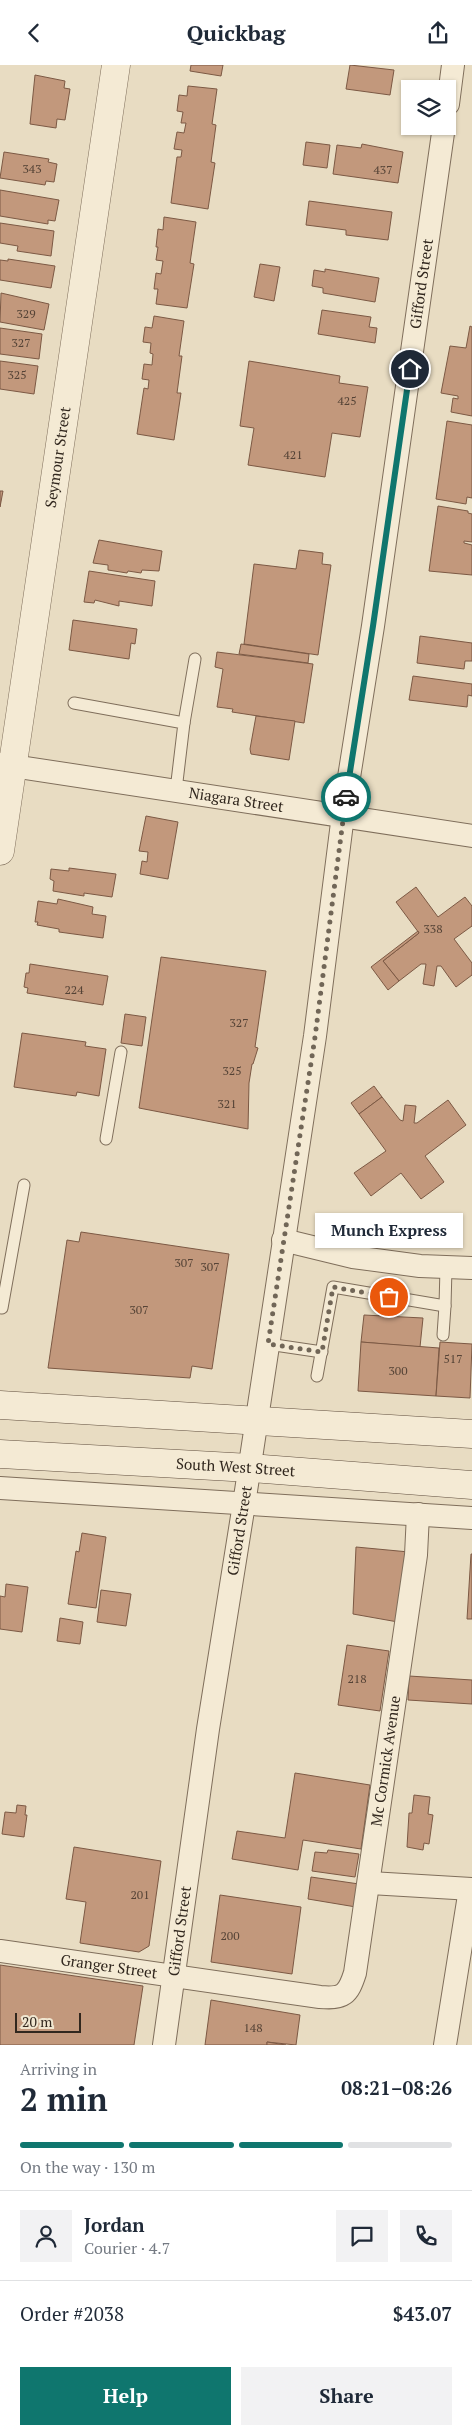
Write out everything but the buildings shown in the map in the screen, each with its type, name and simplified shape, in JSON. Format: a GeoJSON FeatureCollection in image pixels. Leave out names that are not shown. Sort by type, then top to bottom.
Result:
{"type":"FeatureCollection","features":[{"type":"Feature","properties":{"kind":"main road","name":"Seymour Street"},"geometry":{"type":"LineString","coordinates":[[0,851],[6,765],[116,65]]}},
{"type":"Feature","properties":{"kind":"main road"},"geometry":{"type":"LineString","coordinates":[[0,1405],[472,1434]]}},
{"type":"Feature","properties":{"kind":"main road","name":"South West Street"},"geometry":{"type":"LineString","coordinates":[[0,1454],[250,1468],[472,1485]]}},
{"type":"Feature","properties":{"kind":"street"},"geometry":{"type":"LineString","coordinates":[[451,80],[453,65]]}},
{"type":"Feature","properties":{"kind":"street","name":"Gifford Street"},"geometry":{"type":"LineString","coordinates":[[164,2045],[208,1729],[250,1468],[315,1037],[343,815],[373,626],[443,135]]}},
{"type":"Feature","properties":{"kind":"street","name":"Niagara Street"},"geometry":{"type":"LineString","coordinates":[[6,765],[472,835]]}},
{"type":"Feature","properties":{"kind":"street"},"geometry":{"type":"LineString","coordinates":[[283,1240],[353,1257],[420,1267],[472,1269]]}},
{"type":"Feature","properties":{"kind":"street"},"geometry":{"type":"LineString","coordinates":[[0,1488],[472,1518]]}},
{"type":"Feature","properties":{"kind":"street","name":"Mc Cormick Avenue"},"geometry":{"type":"LineString","coordinates":[[336,1999],[344,1995],[351,1985],[355,1973],[370,1883],[416,1555],[418,1514]]}},
{"type":"Feature","properties":{"kind":"street"},"geometry":{"type":"LineString","coordinates":[[370,1883],[471,1889],[445,2045]]}},
{"type":"Feature","properties":{"kind":"street","name":"Granger Street"},"geometry":{"type":"LineString","coordinates":[[0,1951],[336,1999]]}},
{"type":"Feature","properties":{"kind":"lane"},"geometry":{"type":"LineString","coordinates":[[176,790],[184,723],[195,659]]}},
{"type":"Feature","properties":{"kind":"lane"},"geometry":{"type":"LineString","coordinates":[[74,703],[184,723]]}},
{"type":"Feature","properties":{"kind":"lane"},"geometry":{"type":"LineString","coordinates":[[106,1139],[121,1052]]}},
{"type":"Feature","properties":{"kind":"lane"},"geometry":{"type":"LineString","coordinates":[[2,1309],[24,1185]]}},
{"type":"Feature","properties":{"kind":"lane"},"geometry":{"type":"LineString","coordinates":[[443,1335],[446,1268]]}},
{"type":"Feature","properties":{"kind":"lane"},"geometry":{"type":"LineString","coordinates":[[317,1376],[333,1287],[445,1306]]}},
{"type":"Feature","properties":{"kind":"lane"},"geometry":{"type":"LineString","coordinates":[[268,1344],[322,1352]]}},
{"type":"Feature","properties":{"kind":"way so far"},"geometry":{"type":"LineString","coordinates":[[346,797],[315,1037],[268,1344],[322,1352],[333,1287],[389,1297]]}},
{"type":"Feature","properties":{"kind":"place","name":"Munch Express"},"geometry":{"type":"Point","coordinates":[389,1297]}},
{"type":"Feature","properties":{"kind":"route"},"geometry":{"type":"LineString","coordinates":[[346,797],[410,369]]}}]}
